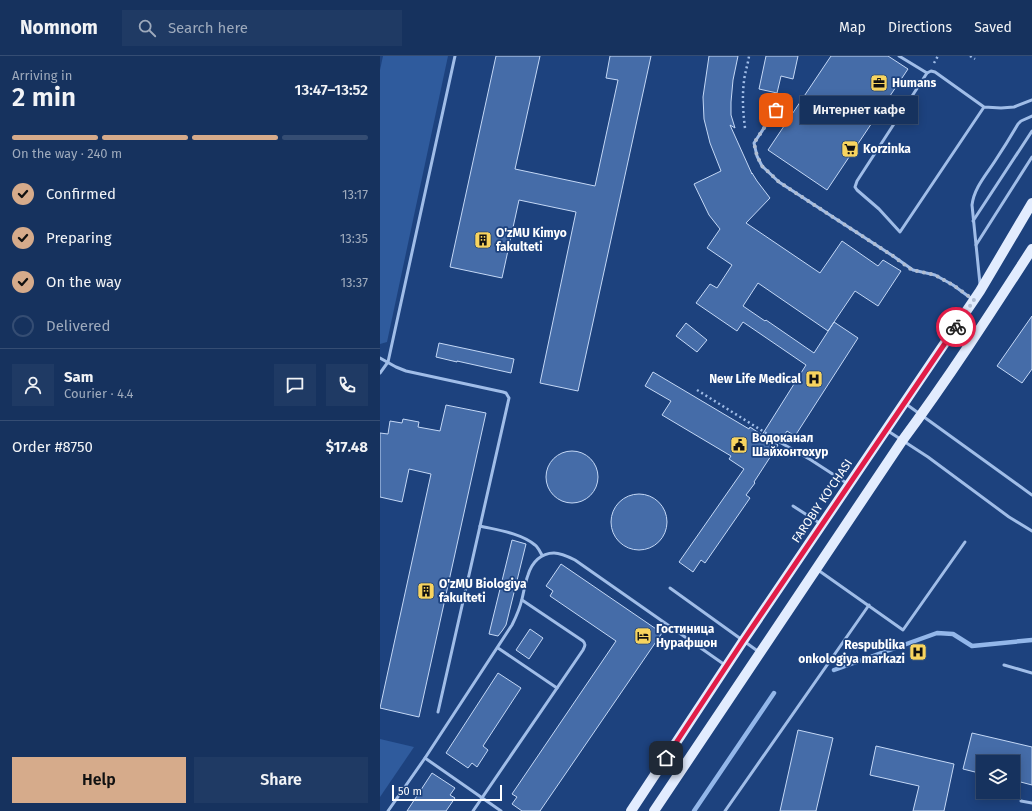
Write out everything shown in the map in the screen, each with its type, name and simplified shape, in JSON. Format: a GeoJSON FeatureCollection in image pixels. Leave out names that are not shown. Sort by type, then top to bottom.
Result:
{"type":"FeatureCollection","features":[{"type":"Feature","properties":{"kind":"main road","name":"FAROBIY KO'CHASI"},"geometry":{"type":"LineString","coordinates":[[631,811],[743,641],[980,291],[1032,203]]}},
{"type":"Feature","properties":{"kind":"main road"},"geometry":{"type":"LineString","coordinates":[[654,811],[902,441],[921,416],[996,305],[1032,249]]}},
{"type":"Feature","properties":{"kind":"lane"},"geometry":{"type":"LineString","coordinates":[[380,373],[388,362],[455,56]]}},
{"type":"Feature","properties":{"kind":"lane"},"geometry":{"type":"LineString","coordinates":[[899,56],[927,73]]}},
{"type":"Feature","properties":{"kind":"lane"},"geometry":{"type":"LineString","coordinates":[[984,107],[900,232],[879,209],[855,187],[856,181],[927,73],[931,71],[935,72],[984,107],[1014,107],[1032,100]]}},
{"type":"Feature","properties":{"kind":"lane"},"geometry":{"type":"LineString","coordinates":[[776,110],[754,143],[757,156],[762,166],[779,182],[912,270],[935,275],[953,285],[974,300]]}},
{"type":"Feature","properties":{"kind":"lane"},"geometry":{"type":"LineString","coordinates":[[980,291],[972,205],[974,192],[1018,124],[1032,116]]}},
{"type":"Feature","properties":{"kind":"lane"},"geometry":{"type":"LineString","coordinates":[[973,221],[1032,131]]}},
{"type":"Feature","properties":{"kind":"lane"},"geometry":{"type":"LineString","coordinates":[[976,245],[1032,157]]}},
{"type":"Feature","properties":{"kind":"lane"},"geometry":{"type":"LineString","coordinates":[[380,358],[406,371],[503,392],[506,393],[509,398],[438,712]]}},
{"type":"Feature","properties":{"kind":"lane"},"geometry":{"type":"LineString","coordinates":[[905,403],[1032,495]]}},
{"type":"Feature","properties":{"kind":"lane"},"geometry":{"type":"LineString","coordinates":[[886,430],[928,457],[1009,517],[1032,531]]}},
{"type":"Feature","properties":{"kind":"lane"},"geometry":{"type":"LineString","coordinates":[[776,440],[811,460],[849,485]]}},
{"type":"Feature","properties":{"kind":"lane"},"geometry":{"type":"LineString","coordinates":[[794,506],[822,524]]}},
{"type":"Feature","properties":{"kind":"lane"},"geometry":{"type":"LineString","coordinates":[[480,526],[514,534],[528,540],[536,545],[542,555]]}},
{"type":"Feature","properties":{"kind":"lane"},"geometry":{"type":"LineString","coordinates":[[816,569],[903,630],[965,542]]}},
{"type":"Feature","properties":{"kind":"lane"},"geometry":{"type":"LineString","coordinates":[[388,811],[425,758],[512,625],[522,600],[528,573],[535,561],[542,555],[555,553],[575,560],[727,666]]}},
{"type":"Feature","properties":{"kind":"lane"},"geometry":{"type":"LineString","coordinates":[[670,588],[760,653]]}},
{"type":"Feature","properties":{"kind":"lane"},"geometry":{"type":"LineString","coordinates":[[473,811],[584,650],[585,646],[585,643],[522,600]]}},
{"type":"Feature","properties":{"kind":"lane"},"geometry":{"type":"LineString","coordinates":[[726,811],[869,605]]}},
{"type":"Feature","properties":{"kind":"lane"},"geometry":{"type":"LineString","coordinates":[[498,648],[557,688]]}},
{"type":"Feature","properties":{"kind":"lane"},"geometry":{"type":"LineString","coordinates":[[1004,665],[1032,673]]}},
{"type":"Feature","properties":{"kind":"lane"},"geometry":{"type":"LineString","coordinates":[[425,758],[501,811]]}},
{"type":"Feature","properties":{"kind":"lane"},"geometry":{"type":"LineString","coordinates":[[1021,801],[1032,803]]}},
{"type":"Feature","properties":{"kind":"path"},"geometry":{"type":"LineString","coordinates":[[745,128],[743,93],[749,56]]}},
{"type":"Feature","properties":{"kind":"path"},"geometry":{"type":"LineString","coordinates":[[970,56],[975,59]]}},
{"type":"Feature","properties":{"kind":"path"},"geometry":{"type":"LineString","coordinates":[[697,390],[776,440]]}},
{"type":"Feature","properties":{"kind":"shaded area"},"geometry":{"type":"Polygon","coordinates":[[[383,56],[448,56],[387,342],[380,344],[380,70],[383,56]]]}},
{"type":"Feature","properties":{"kind":"shaded area"},"geometry":{"type":"Polygon","coordinates":[[[380,739],[414,747],[380,797],[380,739]]]}},
{"type":"Feature","properties":{"kind":"building","name":"O'zMU Kimyo fakulteti"},"geometry":{"type":"Polygon","coordinates":[[[496,56],[540,56],[515,169],[595,186],[618,80],[606,78],[610,56],[651,56],[578,391],[540,383],[576,212],[519,200],[502,278],[450,267],[496,56]]]}},
{"type":"Feature","properties":{"kind":"building"},"geometry":{"type":"Polygon","coordinates":[[[709,56],[738,56],[733,80],[731,102],[731,115],[735,128],[730,125],[752,174],[770,198],[746,223],[820,273],[842,241],[878,266],[883,260],[901,271],[878,306],[855,291],[834,322],[858,338],[795,436],[787,431],[781,440],[776,437],[774,438],[774,442],[778,445],[746,495],[750,498],[705,563],[701,560],[693,572],[679,562],[744,469],[729,459],[731,456],[662,415],[671,401],[645,386],[653,372],[749,429],[750,427],[762,435],[806,365],[743,322],[737,331],[696,303],[710,284],[717,288],[732,265],[707,248],[720,229],[709,215],[694,184],[721,171],[710,143],[704,119],[703,97],[709,56]],[[758,283],[743,306],[814,353],[832,325],[828,331],[758,283]]]}},
{"type":"Feature","properties":{"kind":"building"},"geometry":{"type":"Polygon","coordinates":[[[766,56],[798,56],[793,79],[781,76],[777,93],[759,89],[766,56]]]}},
{"type":"Feature","properties":{"kind":"building"},"geometry":{"type":"Polygon","coordinates":[[[831,56],[888,56],[908,69],[827,190],[768,150],[831,56]]]}},
{"type":"Feature","properties":{"kind":"building"},"geometry":{"type":"Polygon","coordinates":[[[1032,316],[1032,369],[1022,383],[997,366],[1032,316]]]}},
{"type":"Feature","properties":{"kind":"building"},"geometry":{"type":"Polygon","coordinates":[[[686,323],[707,340],[697,352],[676,336],[686,323]]]}},
{"type":"Feature","properties":{"kind":"building"},"geometry":{"type":"Polygon","coordinates":[[[439,343],[514,359],[511,373],[436,357],[439,343]]]}},
{"type":"Feature","properties":{"kind":"building","name":"O'zMU Biologiya fakulteti"},"geometry":{"type":"Polygon","coordinates":[[[446,405],[486,413],[419,717],[380,708],[431,474],[409,469],[402,502],[380,497],[380,433],[388,434],[390,421],[402,423],[403,419],[419,422],[418,427],[440,431],[446,405]]]}},
{"type":"Feature","properties":{"kind":"building"},"geometry":{"type":"Polygon","coordinates":[[[567,451],[577,451],[587,455],[594,462],[598,472],[598,482],[594,492],[587,499],[577,503],[567,503],[557,499],[550,492],[546,482],[546,472],[550,462],[557,455],[567,451]]]}},
{"type":"Feature","properties":{"kind":"building"},"geometry":{"type":"Polygon","coordinates":[[[639,494],[650,496],[659,502],[665,511],[667,522],[665,533],[659,542],[650,548],[639,550],[628,548],[619,542],[613,533],[611,522],[613,511],[619,502],[628,496],[639,494]]]}},
{"type":"Feature","properties":{"kind":"building"},"geometry":{"type":"Polygon","coordinates":[[[512,540],[526,544],[506,625],[498,636],[489,634],[512,540]]]}},
{"type":"Feature","properties":{"kind":"building"},"geometry":{"type":"Polygon","coordinates":[[[561,564],[662,633],[540,811],[522,811],[512,804],[517,797],[512,794],[616,641],[550,596],[553,591],[546,586],[561,564]]]}},
{"type":"Feature","properties":{"kind":"building"},"geometry":{"type":"Polygon","coordinates":[[[530,629],[543,638],[529,659],[516,650],[530,629]]]}},
{"type":"Feature","properties":{"kind":"building"},"geometry":{"type":"Polygon","coordinates":[[[498,673],[521,688],[483,746],[488,750],[477,767],[472,763],[468,768],[446,753],[498,673]]]}},
{"type":"Feature","properties":{"kind":"building"},"geometry":{"type":"Polygon","coordinates":[[[798,730],[833,738],[816,811],[780,811],[798,730]]]}},
{"type":"Feature","properties":{"kind":"building"},"geometry":{"type":"Polygon","coordinates":[[[972,733],[1032,747],[1032,785],[1020,782],[1020,755],[976,755],[976,772],[963,769],[972,733]]]}},
{"type":"Feature","properties":{"kind":"building"},"geometry":{"type":"Polygon","coordinates":[[[876,746],[954,764],[944,811],[913,811],[919,786],[870,775],[876,746]]]}},
{"type":"Feature","properties":{"kind":"building"},"geometry":{"type":"Polygon","coordinates":[[[432,773],[455,788],[450,795],[455,798],[446,811],[407,811],[432,773]]]}},
{"type":"Feature","properties":{"kind":"waterway"},"geometry":{"type":"LineString","coordinates":[[834,670],[937,633],[953,634],[972,646],[1032,640]]}},
{"type":"Feature","properties":{"kind":"waterway"},"geometry":{"type":"LineString","coordinates":[[694,811],[774,693]]}},
{"type":"Feature","properties":{"kind":"way so far"},"geometry":{"type":"LineString","coordinates":[[776,110],[754,143],[757,156],[762,166],[779,182],[912,270],[935,275],[953,285],[974,300],[956,327]]}},
{"type":"Feature","properties":{"kind":"place","name":"Humans"},"geometry":{"type":"Point","coordinates":[879,83]}},
{"type":"Feature","properties":{"kind":"place","name":"Интернет кафе"},"geometry":{"type":"Point","coordinates":[776,110]}},
{"type":"Feature","properties":{"kind":"place","name":"Korzinka"},"geometry":{"type":"Point","coordinates":[850,149]}},
{"type":"Feature","properties":{"kind":"place","name":"O'zMU Kimyo fakulteti"},"geometry":{"type":"Point","coordinates":[483,240]}},
{"type":"Feature","properties":{"kind":"place","name":"New Life Medical"},"geometry":{"type":"Point","coordinates":[814,379]}},
{"type":"Feature","properties":{"kind":"place","name":"Водоканал Шайхонтохур"},"geometry":{"type":"Point","coordinates":[739,445]}},
{"type":"Feature","properties":{"kind":"place","name":"O'zMU Biologiya fakulteti"},"geometry":{"type":"Point","coordinates":[426,591]}},
{"type":"Feature","properties":{"kind":"place","name":"Гостиница Нурафшон"},"geometry":{"type":"Point","coordinates":[643,636]}},
{"type":"Feature","properties":{"kind":"place","name":"Respublika onkologiya markazi"},"geometry":{"type":"Point","coordinates":[918,652]}},
{"type":"Feature","properties":{"kind":"route"},"geometry":{"type":"LineString","coordinates":[[666,758],[743,641],[956,327]]}}]}
